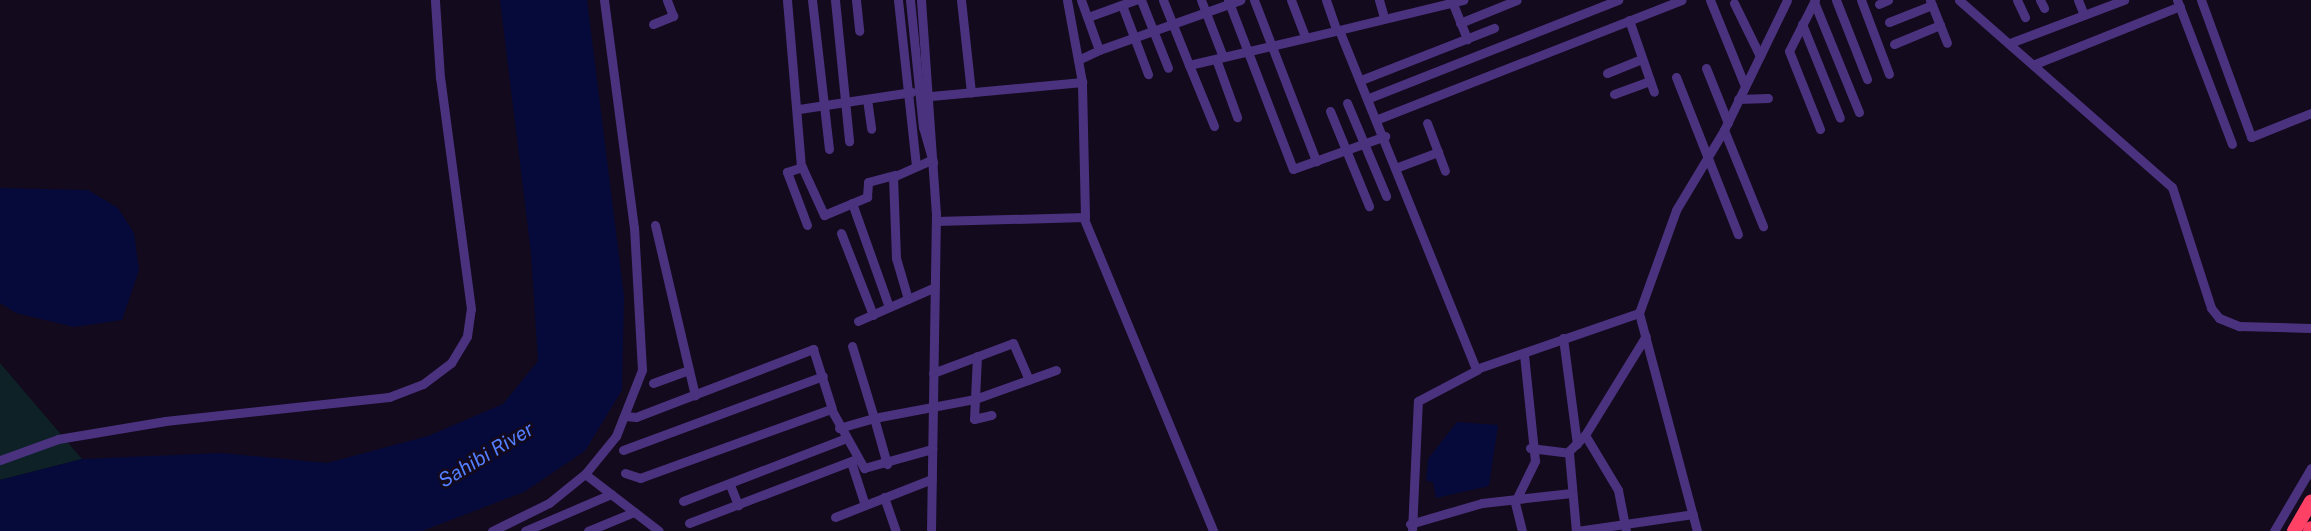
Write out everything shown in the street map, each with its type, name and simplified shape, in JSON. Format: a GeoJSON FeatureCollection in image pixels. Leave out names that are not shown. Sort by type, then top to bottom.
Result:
{"type":"FeatureCollection","features":[{"type":"Feature","properties":{"kind":"highway"},"geometry":{"type":"LineString","coordinates":[[2294,531],[2311,501]]}},
{"type":"Feature","properties":{"kind":"street"},"geometry":{"type":"LineString","coordinates":[[0,460],[58,439],[165,421],[389,397],[423,384],[451,363],[464,345],[471,309],[440,78],[435,0]]}},
{"type":"Feature","properties":{"kind":"street"},"geometry":{"type":"LineString","coordinates":[[492,531],[549,503],[585,474],[626,416],[642,370],[643,322],[604,0]]}},
{"type":"Feature","properties":{"kind":"street"},"geometry":{"type":"LineString","coordinates":[[653,24],[673,16],[667,0]]}},
{"type":"Feature","properties":{"kind":"street"},"geometry":{"type":"LineString","coordinates":[[787,0],[799,109],[801,166],[821,212],[867,196],[868,182],[932,161]]}},
{"type":"Feature","properties":{"kind":"street"},"geometry":{"type":"LineString","coordinates":[[812,0],[830,149]]}},
{"type":"Feature","properties":{"kind":"street"},"geometry":{"type":"LineString","coordinates":[[835,0],[849,141]]}},
{"type":"Feature","properties":{"kind":"street"},"geometry":{"type":"LineString","coordinates":[[856,0],[859,31]]}},
{"type":"Feature","properties":{"kind":"street"},"geometry":{"type":"LineString","coordinates":[[898,0],[916,166]]}},
{"type":"Feature","properties":{"kind":"street"},"geometry":{"type":"LineString","coordinates":[[910,0],[920,91],[932,161]]}},
{"type":"Feature","properties":{"kind":"street"},"geometry":{"type":"LineString","coordinates":[[921,0],[931,93],[936,221],[931,531]]}},
{"type":"Feature","properties":{"kind":"street"},"geometry":{"type":"LineString","coordinates":[[961,0],[971,92]]}},
{"type":"Feature","properties":{"kind":"street"},"geometry":{"type":"LineString","coordinates":[[1067,0],[1082,82],[1084,219],[1213,531]]}},
{"type":"Feature","properties":{"kind":"street"},"geometry":{"type":"LineString","coordinates":[[1081,0],[1099,50]]}},
{"type":"Feature","properties":{"kind":"street"},"geometry":{"type":"LineString","coordinates":[[1088,17],[1135,0]]}},
{"type":"Feature","properties":{"kind":"street"},"geometry":{"type":"LineString","coordinates":[[1141,0],[1168,68]]}},
{"type":"Feature","properties":{"kind":"street"},"geometry":{"type":"LineString","coordinates":[[1163,0],[1214,126]]}},
{"type":"Feature","properties":{"kind":"street"},"geometry":{"type":"LineString","coordinates":[[1201,0],[1237,117]]}},
{"type":"Feature","properties":{"kind":"street"},"geometry":{"type":"LineString","coordinates":[[1078,60],[1099,50],[1136,40],[1229,2],[1240,0]]}},
{"type":"Feature","properties":{"kind":"street"},"geometry":{"type":"LineString","coordinates":[[1254,0],[1316,161]]}},
{"type":"Feature","properties":{"kind":"street"},"geometry":{"type":"LineString","coordinates":[[1291,0],[1305,37]]}},
{"type":"Feature","properties":{"kind":"street"},"geometry":{"type":"LineString","coordinates":[[1326,0],[1337,30],[1370,98],[1477,370]]}},
{"type":"Feature","properties":{"kind":"street"},"geometry":{"type":"LineString","coordinates":[[1379,0],[1384,18]]}},
{"type":"Feature","properties":{"kind":"street"},"geometry":{"type":"LineString","coordinates":[[1189,65],[1463,0]]}},
{"type":"Feature","properties":{"kind":"street"},"geometry":{"type":"LineString","coordinates":[[1460,23],[1518,0]]}},
{"type":"Feature","properties":{"kind":"street"},"geometry":{"type":"LineString","coordinates":[[1370,98],[1618,0]]}},
{"type":"Feature","properties":{"kind":"street"},"geometry":{"type":"LineString","coordinates":[[1378,119],[1669,2],[1682,0]]}},
{"type":"Feature","properties":{"kind":"street"},"geometry":{"type":"LineString","coordinates":[[1710,0],[1745,86]]}},
{"type":"Feature","properties":{"kind":"street"},"geometry":{"type":"LineString","coordinates":[[1697,531],[1639,313],[1669,225],[1726,127],[1787,0]]}},
{"type":"Feature","properties":{"kind":"street"},"geometry":{"type":"LineString","coordinates":[[1836,0],[1867,79]]}},
{"type":"Feature","properties":{"kind":"street"},"geometry":{"type":"LineString","coordinates":[[1861,0],[1889,74]]}},
{"type":"Feature","properties":{"kind":"street"},"geometry":{"type":"LineString","coordinates":[[1959,0],[2035,64],[2172,187],[2211,308],[2219,318],[2239,326],[2308,327]]}},
{"type":"Feature","properties":{"kind":"street"},"geometry":{"type":"LineString","coordinates":[[2017,0],[2025,17]]}},
{"type":"Feature","properties":{"kind":"street"},"geometry":{"type":"LineString","coordinates":[[2078,0],[2084,15]]}},
{"type":"Feature","properties":{"kind":"street"},"geometry":{"type":"LineString","coordinates":[[2010,44],[2124,0]]}},
{"type":"Feature","properties":{"kind":"street"},"geometry":{"type":"LineString","coordinates":[[2201,0],[2251,137],[2311,113]]}},
{"type":"Feature","properties":{"kind":"street"},"geometry":{"type":"LineString","coordinates":[[1814,1],[1790,54],[1820,129]]}},
{"type":"Feature","properties":{"kind":"street"},"geometry":{"type":"LineString","coordinates":[[1814,1],[1859,112]]}},
{"type":"Feature","properties":{"kind":"street"},"geometry":{"type":"LineString","coordinates":[[1229,2],[1292,167],[1316,161],[1385,136]]}},
{"type":"Feature","properties":{"kind":"street"},"geometry":{"type":"LineString","coordinates":[[1889,22],[1931,2],[1947,43]]}},
{"type":"Feature","properties":{"kind":"street"},"geometry":{"type":"LineString","coordinates":[[1734,3],[1760,56]]}},
{"type":"Feature","properties":{"kind":"street"},"geometry":{"type":"LineString","coordinates":[[2035,64],[2179,3],[2232,144]]}},
{"type":"Feature","properties":{"kind":"street"},"geometry":{"type":"LineString","coordinates":[[1453,4],[1467,39]]}},
{"type":"Feature","properties":{"kind":"street"},"geometry":{"type":"LineString","coordinates":[[1122,5],[1148,74]]}},
{"type":"Feature","properties":{"kind":"street"},"geometry":{"type":"LineString","coordinates":[[1629,20],[1654,92]]}},
{"type":"Feature","properties":{"kind":"street"},"geometry":{"type":"LineString","coordinates":[[1802,24],[1840,118]]}},
{"type":"Feature","properties":{"kind":"street"},"geometry":{"type":"LineString","coordinates":[[1894,44],[1940,25]]}},
{"type":"Feature","properties":{"kind":"street"},"geometry":{"type":"LineString","coordinates":[[1361,80],[1494,28]]}},
{"type":"Feature","properties":{"kind":"street"},"geometry":{"type":"LineString","coordinates":[[1607,73],[1642,58]]}},
{"type":"Feature","properties":{"kind":"street"},"geometry":{"type":"LineString","coordinates":[[1706,68],[1763,226]]}},
{"type":"Feature","properties":{"kind":"street"},"geometry":{"type":"LineString","coordinates":[[1676,77],[1711,154],[1738,234]]}},
{"type":"Feature","properties":{"kind":"street"},"geometry":{"type":"LineString","coordinates":[[1614,94],[1650,81]]}},
{"type":"Feature","properties":{"kind":"street"},"geometry":{"type":"LineString","coordinates":[[799,109],[920,91],[971,92],[1082,82]]}},
{"type":"Feature","properties":{"kind":"street"},"geometry":{"type":"LineString","coordinates":[[1738,99],[1768,98]]}},
{"type":"Feature","properties":{"kind":"street"},"geometry":{"type":"LineString","coordinates":[[867,99],[870,129]]}},
{"type":"Feature","properties":{"kind":"street"},"geometry":{"type":"LineString","coordinates":[[1347,103],[1386,196]]}},
{"type":"Feature","properties":{"kind":"street"},"geometry":{"type":"LineString","coordinates":[[1330,111],[1344,150],[1369,206]]}},
{"type":"Feature","properties":{"kind":"street"},"geometry":{"type":"LineString","coordinates":[[1427,123],[1445,171]]}},
{"type":"Feature","properties":{"kind":"street"},"geometry":{"type":"LineString","coordinates":[[1398,167],[1438,152]]}},
{"type":"Feature","properties":{"kind":"street"},"geometry":{"type":"LineString","coordinates":[[801,166],[787,175],[807,225]]}},
{"type":"Feature","properties":{"kind":"street"},"geometry":{"type":"LineString","coordinates":[[895,175],[896,258],[908,299]]}},
{"type":"Feature","properties":{"kind":"street"},"geometry":{"type":"LineString","coordinates":[[852,203],[889,307]]}},
{"type":"Feature","properties":{"kind":"street"},"geometry":{"type":"LineString","coordinates":[[936,221],[1084,219]]}},
{"type":"Feature","properties":{"kind":"street"},"geometry":{"type":"LineString","coordinates":[[655,225],[695,395]]}},
{"type":"Feature","properties":{"kind":"street"},"geometry":{"type":"LineString","coordinates":[[841,233],[873,315]]}},
{"type":"Feature","properties":{"kind":"street"},"geometry":{"type":"LineString","coordinates":[[858,321],[935,287]]}},
{"type":"Feature","properties":{"kind":"street"},"geometry":{"type":"LineString","coordinates":[[1571,493],[1482,503],[1411,528],[1418,401],[1477,370],[1639,313]]}},
{"type":"Feature","properties":{"kind":"street"},"geometry":{"type":"LineString","coordinates":[[1530,448],[1568,452],[1577,444],[1585,435],[1646,336]]}},
{"type":"Feature","properties":{"kind":"street"},"geometry":{"type":"LineString","coordinates":[[1563,338],[1577,444]]}},
{"type":"Feature","properties":{"kind":"street"},"geometry":{"type":"LineString","coordinates":[[933,373],[1013,343],[1029,380]]}},
{"type":"Feature","properties":{"kind":"street"},"geometry":{"type":"LineString","coordinates":[[852,346],[887,464]]}},
{"type":"Feature","properties":{"kind":"street"},"geometry":{"type":"LineString","coordinates":[[626,416],[695,395],[813,349],[839,428],[854,460],[865,505]]}},
{"type":"Feature","properties":{"kind":"street"},"geometry":{"type":"LineString","coordinates":[[1522,531],[1515,500],[1535,461],[1530,448],[1524,354]]}},
{"type":"Feature","properties":{"kind":"street"},"geometry":{"type":"LineString","coordinates":[[977,356],[975,419],[992,415]]}},
{"type":"Feature","properties":{"kind":"street"},"geometry":{"type":"LineString","coordinates":[[653,383],[689,370]]}},
{"type":"Feature","properties":{"kind":"street"},"geometry":{"type":"LineString","coordinates":[[839,428],[933,403],[975,399],[1056,370]]}},
{"type":"Feature","properties":{"kind":"street"},"geometry":{"type":"LineString","coordinates":[[623,450],[823,376]]}},
{"type":"Feature","properties":{"kind":"street"},"geometry":{"type":"LineString","coordinates":[[625,473],[640,478],[832,409]]}},
{"type":"Feature","properties":{"kind":"street"},"geometry":{"type":"LineString","coordinates":[[1585,435],[1618,490],[1625,526]]}},
{"type":"Feature","properties":{"kind":"street"},"geometry":{"type":"LineString","coordinates":[[682,501],[844,439]]}},
{"type":"Feature","properties":{"kind":"street"},"geometry":{"type":"LineString","coordinates":[[854,460],[866,468],[887,464],[933,449]]}},
{"type":"Feature","properties":{"kind":"street"},"geometry":{"type":"LineString","coordinates":[[1568,452],[1577,531],[1625,526],[1693,514]]}},
{"type":"Feature","properties":{"kind":"street"},"geometry":{"type":"LineString","coordinates":[[689,523],[854,460]]}},
{"type":"Feature","properties":{"kind":"street"},"geometry":{"type":"LineString","coordinates":[[2274,531],[2311,468]]}},
{"type":"Feature","properties":{"kind":"street"},"geometry":{"type":"LineString","coordinates":[[585,474],[659,531]]}},
{"type":"Feature","properties":{"kind":"street"},"geometry":{"type":"LineString","coordinates":[[835,517],[932,479]]}},
{"type":"Feature","properties":{"kind":"street"},"geometry":{"type":"LineString","coordinates":[[730,484],[738,505]]}},
{"type":"Feature","properties":{"kind":"street"},"geometry":{"type":"LineString","coordinates":[[525,531],[611,494]]}},
{"type":"Feature","properties":{"kind":"street"},"geometry":{"type":"LineString","coordinates":[[884,497],[897,531]]}},
{"type":"Feature","properties":{"kind":"street"},"geometry":{"type":"LineString","coordinates":[[588,531],[634,512]]}},
{"type":"Feature","properties":{"kind":"shaded area"},"geometry":{"type":"Polygon","coordinates":[[[0,363],[82,459],[0,480],[0,363]]]}},
{"type":"Feature","properties":{"kind":"water","name":"Sahibi River"},"geometry":{"type":"Polygon","coordinates":[[[500,0],[587,0],[624,296],[622,390],[585,451],[524,492],[422,531],[0,531],[0,480],[82,459],[221,453],[327,463],[428,436],[503,404],[538,361],[531,253],[500,0]]]}},
{"type":"Feature","properties":{"kind":"water"},"geometry":{"type":"Polygon","coordinates":[[[0,188],[88,190],[118,208],[134,233],[139,270],[122,320],[74,327],[16,313],[0,303],[0,188]]]}},
{"type":"Feature","properties":{"kind":"water"},"geometry":{"type":"Polygon","coordinates":[[[1457,422],[1498,425],[1489,486],[1436,498],[1433,482],[1426,481],[1428,459],[1457,422]]]}}]}
